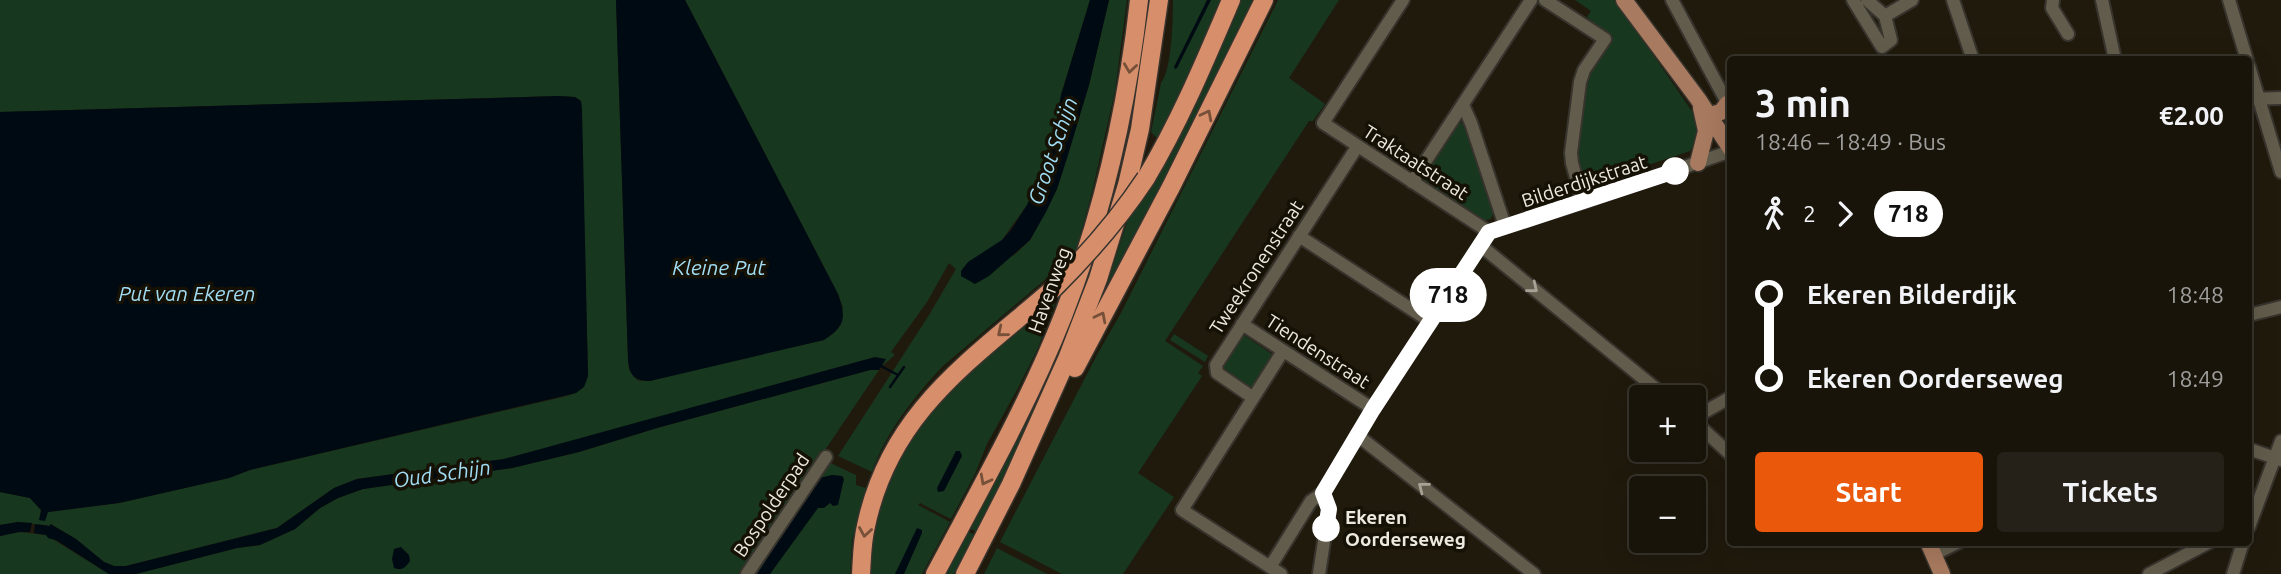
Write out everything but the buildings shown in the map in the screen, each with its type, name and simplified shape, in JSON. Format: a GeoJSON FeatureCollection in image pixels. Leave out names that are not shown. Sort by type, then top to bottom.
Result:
{"type":"FeatureCollection","features":[{"type":"Feature","properties":{"kind":"highway","name":"Havenweg"},"geometry":{"type":"LineString","coordinates":[[935,574],[1016,420],[1068,302],[1108,176],[1128,82],[1139,0]]}},
{"type":"Feature","properties":{"kind":"highway"},"geometry":{"type":"LineString","coordinates":[[965,574],[1011,484],[1082,323],[1098,279],[1127,186],[1148,82],[1159,0]]}},
{"type":"Feature","properties":{"kind":"highway"},"geometry":{"type":"LineString","coordinates":[[861,574],[865,530],[892,451],[942,385],[964,363],[1054,288],[1105,235],[1125,209],[1169,139],[1231,0]]}},
{"type":"Feature","properties":{"kind":"highway"},"geometry":{"type":"LineString","coordinates":[[1011,484],[1033,452],[1166,197],[1264,0]]}},
{"type":"Feature","properties":{"kind":"main road"},"geometry":{"type":"LineString","coordinates":[[1624,0],[1710,115],[1727,143]]}},
{"type":"Feature","properties":{"kind":"main road"},"geometry":{"type":"LineString","coordinates":[[1698,99],[1706,131],[1698,163]]}},
{"type":"Feature","properties":{"kind":"main road"},"geometry":{"type":"LineString","coordinates":[[1710,115],[1727,108]]}},
{"type":"Feature","properties":{"kind":"main road"},"geometry":{"type":"LineString","coordinates":[[1930,549],[1941,574]]}},
{"type":"Feature","properties":{"kind":"street","name":"Traktaatstraat"},"geometry":{"type":"LineString","coordinates":[[1403,0],[1323,123],[1489,232]]}},
{"type":"Feature","properties":{"kind":"street"},"geometry":{"type":"LineString","coordinates":[[1412,182],[1531,0]]}},
{"type":"Feature","properties":{"kind":"street"},"geometry":{"type":"LineString","coordinates":[[1545,0],[1605,39],[1584,70],[1580,82],[1572,163],[1583,202]]}},
{"type":"Feature","properties":{"kind":"street"},"geometry":{"type":"LineString","coordinates":[[1672,0],[1727,103]]}},
{"type":"Feature","properties":{"kind":"street"},"geometry":{"type":"LineString","coordinates":[[1853,0],[1882,47],[1891,40],[1885,16],[1867,0]]}},
{"type":"Feature","properties":{"kind":"street"},"geometry":{"type":"LineString","coordinates":[[1885,16],[1912,0]]}},
{"type":"Feature","properties":{"kind":"street"},"geometry":{"type":"LineString","coordinates":[[1953,0],[1972,56]]}},
{"type":"Feature","properties":{"kind":"street"},"geometry":{"type":"LineString","coordinates":[[2053,0],[2052,8],[2068,34]]}},
{"type":"Feature","properties":{"kind":"street"},"geometry":{"type":"LineString","coordinates":[[2102,0],[2114,55]]}},
{"type":"Feature","properties":{"kind":"street"},"geometry":{"type":"LineString","coordinates":[[2229,0],[2246,56]]}},
{"type":"Feature","properties":{"kind":"street"},"geometry":{"type":"LineString","coordinates":[[2281,98],[2254,99],[2281,172]]}},
{"type":"Feature","properties":{"kind":"street"},"geometry":{"type":"LineString","coordinates":[[1463,105],[1505,226]]}},
{"type":"Feature","properties":{"kind":"street","name":"Tweekronenstraat"},"geometry":{"type":"LineString","coordinates":[[1252,397],[1217,373],[1218,360],[1357,147]]}},
{"type":"Feature","properties":{"kind":"street","name":"Bilderdijkstraat"},"geometry":{"type":"LineString","coordinates":[[1489,232],[1727,152]]}},
{"type":"Feature","properties":{"kind":"street"},"geometry":{"type":"LineString","coordinates":[[1283,351],[1182,510],[1275,571],[1311,501],[1323,493],[1373,409],[1489,232]]}},
{"type":"Feature","properties":{"kind":"street"},"geometry":{"type":"LineString","coordinates":[[1299,236],[1431,321]]}},
{"type":"Feature","properties":{"kind":"street"},"geometry":{"type":"LineString","coordinates":[[1480,245],[1651,385]]}},
{"type":"Feature","properties":{"kind":"street"},"geometry":{"type":"LineString","coordinates":[[2252,314],[2281,307]]}},
{"type":"Feature","properties":{"kind":"street","name":"Tiendenstraat"},"geometry":{"type":"LineString","coordinates":[[1242,324],[1373,409]]}},
{"type":"Feature","properties":{"kind":"street"},"geometry":{"type":"LineString","coordinates":[[1706,412],[1727,399]]}},
{"type":"Feature","properties":{"kind":"street"},"geometry":{"type":"LineString","coordinates":[[1706,431],[1727,451]]}},
{"type":"Feature","properties":{"kind":"street"},"geometry":{"type":"LineString","coordinates":[[1357,435],[1534,574]]}},
{"type":"Feature","properties":{"kind":"street"},"geometry":{"type":"LineString","coordinates":[[2252,520],[2278,459],[2281,442]]}},
{"type":"Feature","properties":{"kind":"street"},"geometry":{"type":"LineString","coordinates":[[2252,450],[2278,459]]}},
{"type":"Feature","properties":{"kind":"street","name":"Bospolderpad"},"geometry":{"type":"LineString","coordinates":[[747,574],[826,457]]}},
{"type":"Feature","properties":{"kind":"street"},"geometry":{"type":"LineString","coordinates":[[1319,574],[1329,509],[1323,493]]}},
{"type":"Feature","properties":{"kind":"street"},"geometry":{"type":"LineString","coordinates":[[2149,574],[2202,546]]}},
{"type":"Feature","properties":{"kind":"street"},"geometry":{"type":"LineString","coordinates":[[2233,574],[2242,546]]}},
{"type":"Feature","properties":{"kind":"green space"},"geometry":{"type":"Polygon","coordinates":[[[0,0],[616,0],[628,359],[629,369],[637,380],[642,381],[824,340],[843,308],[685,0],[1090,0],[1061,95],[1053,143],[1027,205],[1002,240],[1013,256],[1030,240],[1057,189],[1089,85],[1109,0],[1127,0],[1115,91],[1076,251],[943,366],[902,416],[885,443],[872,472],[838,456],[956,269],[949,263],[927,302],[891,352],[895,355],[882,366],[504,459],[357,479],[334,488],[277,528],[126,566],[114,566],[104,562],[76,539],[51,524],[18,522],[0,525],[0,492],[30,498],[41,510],[48,512],[119,503],[567,396],[580,389],[588,376],[581,101],[575,97],[559,96],[0,112],[0,0]]]}},
{"type":"Feature","properties":{"kind":"green space"},"geometry":{"type":"Polygon","coordinates":[[[1173,0],[1221,0],[1180,97],[1158,139],[1151,132],[1161,83],[1170,56],[1173,0]]]}},
{"type":"Feature","properties":{"kind":"green space"},"geometry":{"type":"Polygon","coordinates":[[[1236,0],[1252,0],[1233,53],[1106,295],[1104,293],[1129,216],[1236,0]]]}},
{"type":"Feature","properties":{"kind":"green space"},"geometry":{"type":"Polygon","coordinates":[[[1278,0],[1339,0],[1289,78],[1325,104],[1313,121],[1309,121],[1165,341],[1203,366],[1198,373],[1202,376],[1138,473],[1174,497],[1123,574],[1062,574],[1000,542],[1121,313],[1278,0]]]}},
{"type":"Feature","properties":{"kind":"green space"},"geometry":{"type":"Polygon","coordinates":[[[1575,0],[1614,0],[1625,14],[1700,123],[1696,142],[1690,151],[1585,186],[1577,156],[1587,80],[1611,38],[1587,17],[1591,11],[1575,0]]]}},
{"type":"Feature","properties":{"kind":"green space"},"geometry":{"type":"Polygon","coordinates":[[[1459,122],[1466,125],[1493,213],[1491,219],[1482,221],[1423,181],[1459,122]]]}},
{"type":"Feature","properties":{"kind":"green space"},"geometry":{"type":"Polygon","coordinates":[[[1100,250],[1042,392],[977,532],[967,527],[1090,261],[1100,250]]]}},
{"type":"Feature","properties":{"kind":"green space"},"geometry":{"type":"Polygon","coordinates":[[[1060,291],[1037,350],[951,519],[920,503],[918,505],[950,522],[922,574],[867,574],[868,552],[882,494],[921,414],[1060,291]]]}},
{"type":"Feature","properties":{"kind":"green space"},"geometry":{"type":"Polygon","coordinates":[[[1174,334],[1208,356],[1205,362],[1170,340],[1174,334]]]}},
{"type":"Feature","properties":{"kind":"green space"},"geometry":{"type":"Polygon","coordinates":[[[1242,336],[1272,354],[1252,388],[1222,368],[1222,364],[1242,336]]]}},
{"type":"Feature","properties":{"kind":"green space"},"geometry":{"type":"Polygon","coordinates":[[[870,370],[879,370],[821,456],[856,475],[856,485],[866,488],[852,541],[850,574],[135,574],[237,548],[260,545],[295,529],[320,508],[338,498],[363,489],[512,468],[579,452],[870,370]]]}},
{"type":"Feature","properties":{"kind":"green space"},"geometry":{"type":"Polygon","coordinates":[[[965,530],[975,535],[956,574],[943,574],[965,530]]]}},
{"type":"Feature","properties":{"kind":"green space"},"geometry":{"type":"Polygon","coordinates":[[[19,532],[46,535],[109,574],[0,574],[0,536],[19,532]]]}},
{"type":"Feature","properties":{"kind":"green space"},"geometry":{"type":"Polygon","coordinates":[[[997,548],[1047,574],[984,574],[997,548]]]}},
{"type":"Feature","properties":{"kind":"water","name":"Kleine Put"},"geometry":{"type":"Polygon","coordinates":[[[616,0],[685,0],[838,294],[842,320],[837,330],[824,340],[650,381],[640,380],[631,373],[628,359],[616,0]]]}},
{"type":"Feature","properties":{"kind":"water","name":"Groot Schijn"},"geometry":{"type":"Polygon","coordinates":[[[1090,0],[1109,0],[1089,85],[1057,189],[1030,240],[989,276],[975,284],[961,276],[961,271],[968,262],[1002,240],[1011,230],[1039,180],[1053,143],[1061,95],[1090,0]]]}},
{"type":"Feature","properties":{"kind":"water"},"geometry":{"type":"Polygon","coordinates":[[[1207,0],[1211,0],[1175,69],[1174,67],[1207,0]]]}},
{"type":"Feature","properties":{"kind":"water","name":"Put van Ekeren"},"geometry":{"type":"Polygon","coordinates":[[[575,97],[581,101],[582,109],[588,376],[584,387],[576,393],[119,503],[48,512],[45,521],[39,520],[41,510],[30,498],[0,492],[0,112],[575,97]]]}},
{"type":"Feature","properties":{"kind":"water"},"geometry":{"type":"Polygon","coordinates":[[[875,357],[886,359],[879,370],[870,370],[657,428],[579,452],[512,468],[363,489],[338,498],[320,508],[295,529],[260,545],[237,548],[136,574],[109,574],[56,540],[34,533],[35,524],[50,524],[76,539],[104,562],[114,566],[126,566],[277,528],[334,488],[357,479],[504,459],[875,357]]]}},
{"type":"Feature","properties":{"kind":"water"},"geometry":{"type":"Polygon","coordinates":[[[956,451],[960,451],[962,456],[944,491],[938,492],[937,488],[956,451]]]}},
{"type":"Feature","properties":{"kind":"water"},"geometry":{"type":"Polygon","coordinates":[[[832,475],[842,476],[844,479],[838,505],[833,506],[830,503],[824,508],[818,508],[770,574],[757,574],[818,480],[832,475]]]}},
{"type":"Feature","properties":{"kind":"water"},"geometry":{"type":"Polygon","coordinates":[[[32,523],[30,532],[0,536],[0,525],[32,523]]]}},
{"type":"Feature","properties":{"kind":"water"},"geometry":{"type":"Polygon","coordinates":[[[917,528],[922,530],[922,533],[904,574],[895,574],[917,528]]]}},
{"type":"Feature","properties":{"kind":"water"},"geometry":{"type":"Polygon","coordinates":[[[401,547],[409,555],[410,561],[403,568],[397,569],[394,568],[392,559],[394,549],[401,547]]]}},
{"type":"Feature","properties":{"kind":"waterway","name":"Oud Schijn"},"geometry":{"type":"LineString","coordinates":[[879,365],[898,375]]}},
{"type":"Feature","properties":{"kind":"waterway","name":"Oud Schijn"},"geometry":{"type":"LineString","coordinates":[[890,387],[904,367]]}},
{"type":"Feature","properties":{"kind":"bus line","name":"718"},"geometry":{"type":"LineString","coordinates":[[1326,528],[1329,509],[1323,493],[1373,409],[1489,232],[1675,171]]}},
{"type":"Feature","properties":{"kind":"place","name":"Ekeren Oorderseweg"},"geometry":{"type":"Point","coordinates":[1326,528]}}]}
